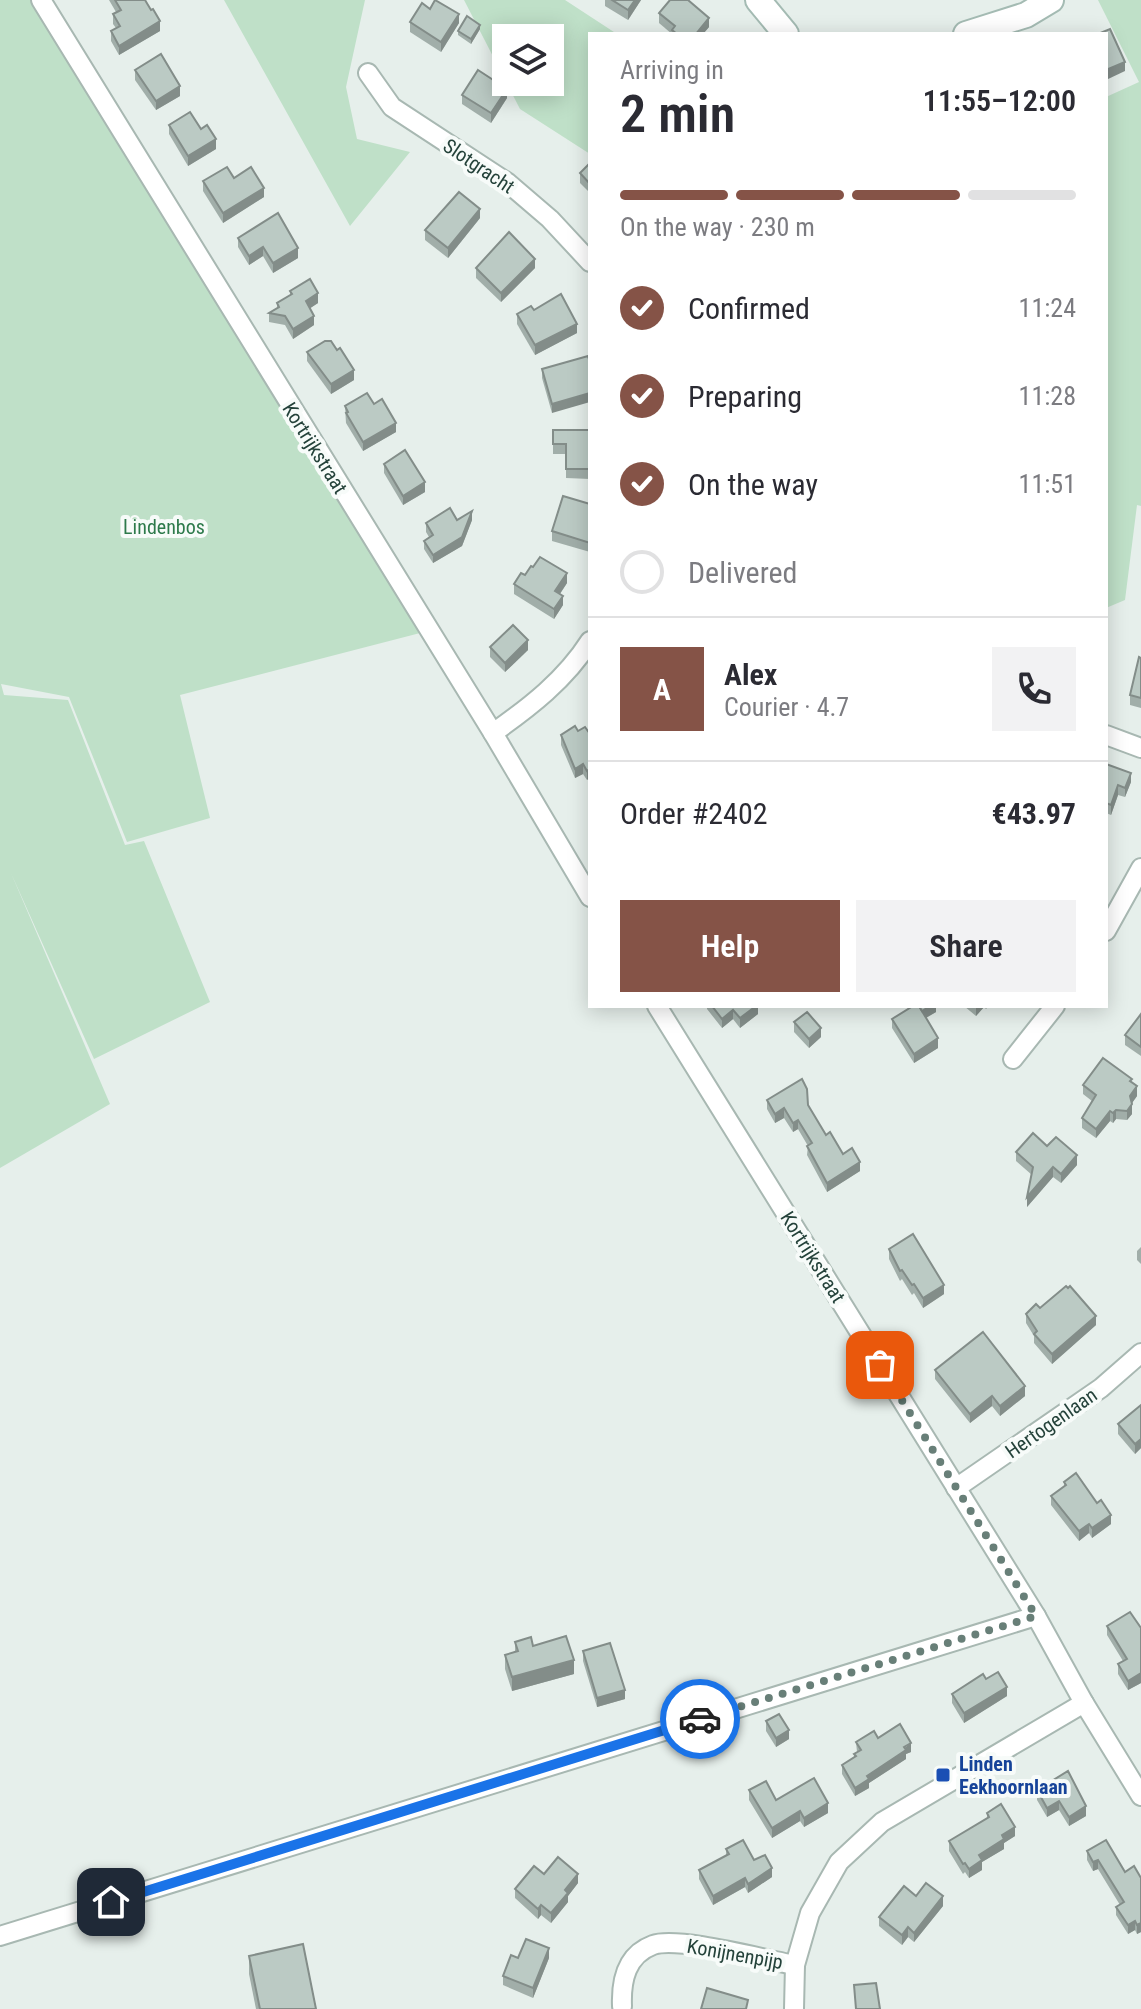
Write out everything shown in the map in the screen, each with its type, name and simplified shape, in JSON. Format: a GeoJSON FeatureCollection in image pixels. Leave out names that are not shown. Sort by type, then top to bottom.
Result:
{"type":"FeatureCollection","features":[{"type":"Feature","properties":{"kind":"street","name":"Kortrijkstraat"},"geometry":{"type":"LineString","coordinates":[[41,0],[493,733],[588,894]]}},
{"type":"Feature","properties":{"kind":"street"},"geometry":{"type":"LineString","coordinates":[[758,0],[784,32]]}},
{"type":"Feature","properties":{"kind":"street"},"geometry":{"type":"LineString","coordinates":[[972,32],[1026,15],[1051,0]]}},
{"type":"Feature","properties":{"kind":"street","name":"Slotgracht"},"geometry":{"type":"LineString","coordinates":[[368,73],[392,107],[508,183],[550,219],[588,260]]}},
{"type":"Feature","properties":{"kind":"street"},"geometry":{"type":"LineString","coordinates":[[493,733],[537,702],[577,661],[588,644]]}},
{"type":"Feature","properties":{"kind":"street"},"geometry":{"type":"LineString","coordinates":[[1108,736],[1141,748]]}},
{"type":"Feature","properties":{"kind":"street"},"geometry":{"type":"LineString","coordinates":[[1108,927],[1141,868]]}},
{"type":"Feature","properties":{"kind":"street","name":"Kortrijkstraat"},"geometry":{"type":"LineString","coordinates":[[658,1008],[1036,1616],[1141,1796]]}},
{"type":"Feature","properties":{"kind":"street"},"geometry":{"type":"LineString","coordinates":[[1013,1059],[1053,1008]]}},
{"type":"Feature","properties":{"kind":"street","name":"Hertogenlaan"},"geometry":{"type":"LineString","coordinates":[[956,1488],[1101,1388],[1141,1353]]}},
{"type":"Feature","properties":{"kind":"street"},"geometry":{"type":"LineString","coordinates":[[0,1936],[1036,1616]]}},
{"type":"Feature","properties":{"kind":"street"},"geometry":{"type":"LineString","coordinates":[[794,2009],[795,1965],[810,1913],[839,1862],[882,1822],[1084,1703]]}},
{"type":"Feature","properties":{"kind":"street","name":"Konijnenpijp"},"geometry":{"type":"LineString","coordinates":[[622,2006],[621,1982],[634,1958],[654,1944],[678,1943],[795,1965]]}},
{"type":"Feature","properties":{"kind":"green space","name":"Lindenbos"},"geometry":{"type":"Polygon","coordinates":[[[0,0],[34,0],[424,632],[180,695],[210,818],[127,842],[69,697],[1,684],[4,695],[68,700],[125,845],[144,841],[210,1002],[94,1059],[11,873],[110,1104],[0,1168],[0,0]]]}},
{"type":"Feature","properties":{"kind":"green space"},"geometry":{"type":"Polygon","coordinates":[[[224,0],[365,0],[346,87],[357,139],[410,152],[350,226],[224,0]]]}},
{"type":"Feature","properties":{"kind":"green space"},"geometry":{"type":"Polygon","coordinates":[[[464,0],[565,0],[614,32],[588,32],[588,153],[520,109],[513,96],[564,96],[564,24],[492,24],[492,55],[464,0]]]}},
{"type":"Feature","properties":{"kind":"green space"},"geometry":{"type":"Polygon","coordinates":[[[1098,0],[1141,0],[1141,506],[1137,505],[1125,600],[1108,607],[1108,96],[1139,82],[1098,0]]]}},
{"type":"Feature","properties":{"kind":"building"},"geometry":{"type":"Polygon","coordinates":[[[115,0],[145,0],[160,21],[119,46],[111,31],[120,26],[113,14],[121,10],[115,0]]]}},
{"type":"Feature","properties":{"kind":"building"},"geometry":{"type":"Polygon","coordinates":[[[435,0],[459,14],[441,42],[410,22],[422,3],[430,9],[435,0]]]}},
{"type":"Feature","properties":{"kind":"building"},"geometry":{"type":"Polygon","coordinates":[[[612,0],[635,0],[628,10],[612,0]]]}},
{"type":"Feature","properties":{"kind":"building"},"geometry":{"type":"Polygon","coordinates":[[[670,0],[688,0],[709,18],[698,32],[674,32],[672,30],[675,26],[659,13],[670,0]]]}},
{"type":"Feature","properties":{"kind":"building"},"geometry":{"type":"Polygon","coordinates":[[[467,16],[480,25],[471,39],[458,31],[467,16]]]}},
{"type":"Feature","properties":{"kind":"building"},"geometry":{"type":"Polygon","coordinates":[[[1110,29],[1125,62],[1108,69],[1108,32],[1103,32],[1110,29]]]}},
{"type":"Feature","properties":{"kind":"building"},"geometry":{"type":"Polygon","coordinates":[[[161,54],[180,86],[156,101],[135,70],[161,54]]]}},
{"type":"Feature","properties":{"kind":"building"},"geometry":{"type":"Polygon","coordinates":[[[478,70],[492,79],[492,96],[502,96],[491,113],[462,95],[478,70]]]}},
{"type":"Feature","properties":{"kind":"building"},"geometry":{"type":"Polygon","coordinates":[[[190,112],[201,129],[207,125],[216,139],[188,156],[169,125],[190,112]]]}},
{"type":"Feature","properties":{"kind":"building"},"geometry":{"type":"Polygon","coordinates":[[[588,165],[588,182],[580,173],[588,165]]]}},
{"type":"Feature","properties":{"kind":"building"},"geometry":{"type":"Polygon","coordinates":[[[227,167],[234,178],[251,167],[264,188],[223,213],[203,181],[227,167]]]}},
{"type":"Feature","properties":{"kind":"building"},"geometry":{"type":"Polygon","coordinates":[[[459,192],[480,209],[448,248],[425,230],[459,192]]]}},
{"type":"Feature","properties":{"kind":"building"},"geometry":{"type":"Polygon","coordinates":[[[278,213],[298,248],[273,263],[263,247],[249,256],[238,238],[278,213]]]}},
{"type":"Feature","properties":{"kind":"building"},"geometry":{"type":"Polygon","coordinates":[[[509,232],[535,259],[501,293],[476,268],[509,232]]]}},
{"type":"Feature","properties":{"kind":"building"},"geometry":{"type":"Polygon","coordinates":[[[310,279],[318,293],[306,301],[314,316],[293,329],[285,316],[269,313],[279,307],[277,303],[292,294],[290,291],[310,279]]]}},
{"type":"Feature","properties":{"kind":"building"},"geometry":{"type":"Polygon","coordinates":[[[561,294],[577,324],[535,345],[517,314],[531,306],[534,310],[561,294]]]}},
{"type":"Feature","properties":{"kind":"building"},"geometry":{"type":"Polygon","coordinates":[[[325,341],[331,341],[337,350],[340,348],[354,370],[331,384],[307,352],[325,341]]]}},
{"type":"Feature","properties":{"kind":"building"},"geometry":{"type":"Polygon","coordinates":[[[588,356],[588,394],[552,404],[542,369],[588,356]]]}},
{"type":"Feature","properties":{"kind":"building"},"geometry":{"type":"Polygon","coordinates":[[[367,393],[374,404],[382,399],[396,423],[363,442],[345,406],[367,393]]]}},
{"type":"Feature","properties":{"kind":"building"},"geometry":{"type":"Polygon","coordinates":[[[553,430],[588,430],[588,469],[566,469],[566,444],[553,444],[553,430]]]}},
{"type":"Feature","properties":{"kind":"building"},"geometry":{"type":"Polygon","coordinates":[[[405,450],[425,482],[403,496],[384,464],[405,450]]]}},
{"type":"Feature","properties":{"kind":"building"},"geometry":{"type":"Polygon","coordinates":[[[563,496],[588,503],[588,542],[552,531],[563,496]]]}},
{"type":"Feature","properties":{"kind":"building"},"geometry":{"type":"Polygon","coordinates":[[[450,508],[457,520],[472,511],[462,537],[433,555],[424,541],[433,535],[426,523],[450,508]]]}},
{"type":"Feature","properties":{"kind":"building"},"geometry":{"type":"Polygon","coordinates":[[[540,557],[567,573],[555,591],[563,596],[554,609],[514,584],[521,573],[525,575],[540,557]]]}},
{"type":"Feature","properties":{"kind":"building"},"geometry":{"type":"Polygon","coordinates":[[[513,625],[528,640],[505,663],[490,647],[513,625]]]}},
{"type":"Feature","properties":{"kind":"building"},"geometry":{"type":"Polygon","coordinates":[[[1141,658],[1141,698],[1130,695],[1141,658]]]}},
{"type":"Feature","properties":{"kind":"building"},"geometry":{"type":"Polygon","coordinates":[[[575,726],[578,731],[585,727],[588,731],[588,770],[583,764],[575,769],[561,735],[575,726]]]}},
{"type":"Feature","properties":{"kind":"building"},"geometry":{"type":"Polygon","coordinates":[[[1108,765],[1131,773],[1125,788],[1118,785],[1111,805],[1108,804],[1108,765]]]}},
{"type":"Feature","properties":{"kind":"building"},"geometry":{"type":"Polygon","coordinates":[[[714,1008],[753,1008],[740,1018],[733,1010],[722,1019],[714,1008]]]}},
{"type":"Feature","properties":{"kind":"building"},"geometry":{"type":"Polygon","coordinates":[[[910,1008],[920,1008],[938,1038],[914,1054],[892,1019],[910,1008]]]}},
{"type":"Feature","properties":{"kind":"building"},"geometry":{"type":"Polygon","coordinates":[[[807,1012],[821,1028],[809,1039],[794,1022],[807,1012]]]}},
{"type":"Feature","properties":{"kind":"building"},"geometry":{"type":"Polygon","coordinates":[[[1141,1014],[1141,1047],[1125,1035],[1141,1014]]]}},
{"type":"Feature","properties":{"kind":"building"},"geometry":{"type":"Polygon","coordinates":[[[1103,1058],[1137,1086],[1130,1096],[1132,1104],[1127,1111],[1110,1111],[1096,1129],[1082,1118],[1096,1095],[1083,1085],[1103,1058]]]}},
{"type":"Feature","properties":{"kind":"building"},"geometry":{"type":"Polygon","coordinates":[[[802,1079],[807,1089],[808,1105],[826,1135],[830,1132],[843,1154],[852,1148],[860,1162],[827,1183],[807,1146],[812,1143],[798,1120],[793,1123],[784,1108],[775,1114],[767,1100],[802,1079]]]}},
{"type":"Feature","properties":{"kind":"building"},"geometry":{"type":"Polygon","coordinates":[[[1033,1133],[1047,1146],[1056,1137],[1077,1155],[1061,1174],[1053,1167],[1027,1197],[1033,1167],[1016,1152],[1033,1133]]]}},
{"type":"Feature","properties":{"kind":"building"},"geometry":{"type":"Polygon","coordinates":[[[913,1234],[944,1285],[923,1298],[900,1271],[889,1249],[913,1234]]]}},
{"type":"Feature","properties":{"kind":"building"},"geometry":{"type":"Polygon","coordinates":[[[1070,1286],[1096,1316],[1052,1354],[1034,1334],[1037,1331],[1026,1314],[1036,1304],[1040,1308],[1070,1286]]]}},
{"type":"Feature","properties":{"kind":"building"},"geometry":{"type":"Polygon","coordinates":[[[983,1332],[1025,1386],[1000,1406],[992,1396],[970,1414],[935,1370],[983,1332]]]}},
{"type":"Feature","properties":{"kind":"building"},"geometry":{"type":"Polygon","coordinates":[[[1141,1405],[1141,1439],[1135,1444],[1118,1424],[1141,1405]]]}},
{"type":"Feature","properties":{"kind":"building"},"geometry":{"type":"Polygon","coordinates":[[[1076,1473],[1097,1503],[1101,1500],[1111,1515],[1092,1528],[1089,1524],[1079,1531],[1051,1496],[1076,1473]]]}},
{"type":"Feature","properties":{"kind":"building"},"geometry":{"type":"Polygon","coordinates":[[[1130,1612],[1141,1628],[1141,1673],[1128,1681],[1118,1664],[1127,1659],[1107,1626],[1130,1612]]]}},
{"type":"Feature","properties":{"kind":"building"},"geometry":{"type":"Polygon","coordinates":[[[566,1636],[574,1660],[512,1677],[505,1655],[518,1651],[515,1642],[531,1637],[533,1646],[566,1636]]]}},
{"type":"Feature","properties":{"kind":"building"},"geometry":{"type":"Polygon","coordinates":[[[610,1643],[625,1690],[597,1698],[583,1651],[610,1643]]]}},
{"type":"Feature","properties":{"kind":"building"},"geometry":{"type":"Polygon","coordinates":[[[998,1672],[1007,1687],[964,1713],[952,1694],[983,1674],[986,1679],[998,1672]]]}},
{"type":"Feature","properties":{"kind":"building"},"geometry":{"type":"Polygon","coordinates":[[[779,1714],[789,1730],[776,1738],[766,1721],[779,1714]]]}},
{"type":"Feature","properties":{"kind":"building"},"geometry":{"type":"Polygon","coordinates":[[[900,1724],[911,1743],[855,1788],[842,1765],[861,1750],[856,1742],[874,1731],[878,1738],[900,1724]]]}},
{"type":"Feature","properties":{"kind":"building"},"geometry":{"type":"Polygon","coordinates":[[[1068,1771],[1086,1806],[1069,1817],[1059,1801],[1047,1808],[1037,1790],[1068,1771]]]}},
{"type":"Feature","properties":{"kind":"building"},"geometry":{"type":"Polygon","coordinates":[[[814,1778],[828,1803],[804,1818],[800,1811],[772,1828],[749,1790],[766,1781],[776,1800],[814,1778]]]}},
{"type":"Feature","properties":{"kind":"building"},"geometry":{"type":"Polygon","coordinates":[[[1001,1804],[1015,1827],[1002,1835],[1004,1839],[979,1855],[982,1860],[969,1869],[949,1841],[989,1817],[987,1813],[1001,1804]]]}},
{"type":"Feature","properties":{"kind":"building"},"geometry":{"type":"Polygon","coordinates":[[[743,1840],[754,1860],[765,1855],[772,1868],[748,1884],[745,1878],[713,1896],[699,1870],[729,1854],[726,1849],[743,1840]]]}},
{"type":"Feature","properties":{"kind":"building"},"geometry":{"type":"Polygon","coordinates":[[[1106,1840],[1125,1872],[1134,1866],[1141,1878],[1141,1923],[1137,1925],[1135,1921],[1128,1925],[1116,1907],[1124,1902],[1098,1860],[1093,1862],[1087,1851],[1106,1840]]]}},
{"type":"Feature","properties":{"kind":"building"},"geometry":{"type":"Polygon","coordinates":[[[558,1857],[578,1874],[565,1890],[568,1893],[551,1913],[541,1905],[538,1909],[515,1889],[534,1866],[544,1874],[558,1857]]]}},
{"type":"Feature","properties":{"kind":"building"},"geometry":{"type":"Polygon","coordinates":[[[926,1883],[943,1896],[914,1933],[908,1927],[902,1935],[879,1917],[904,1886],[916,1896],[926,1883]]]}},
{"type":"Feature","properties":{"kind":"building"},"geometry":{"type":"Polygon","coordinates":[[[526,1939],[549,1948],[533,1988],[503,1976],[511,1955],[518,1958],[526,1939]]]}},
{"type":"Feature","properties":{"kind":"building"},"geometry":{"type":"Polygon","coordinates":[[[303,1944],[316,2009],[260,2009],[249,1956],[303,1944]]]}},
{"type":"Feature","properties":{"kind":"building"},"geometry":{"type":"Polygon","coordinates":[[[876,1983],[880,2009],[856,2009],[854,1985],[876,1983]]]}},
{"type":"Feature","properties":{"kind":"building"},"geometry":{"type":"Polygon","coordinates":[[[707,1988],[748,2000],[746,2009],[701,2009],[707,1988]]]}},
{"type":"Feature","properties":{"kind":"way so far"},"geometry":{"type":"LineString","coordinates":[[700,1719],[1036,1616],[880,1365]]}},
{"type":"Feature","properties":{"kind":"place","name":"Linden Eekhoornlaan"},"geometry":{"type":"Point","coordinates":[943,1775]}},
{"type":"Feature","properties":{"kind":"route"},"geometry":{"type":"LineString","coordinates":[[111,1902],[700,1719]]}}]}
